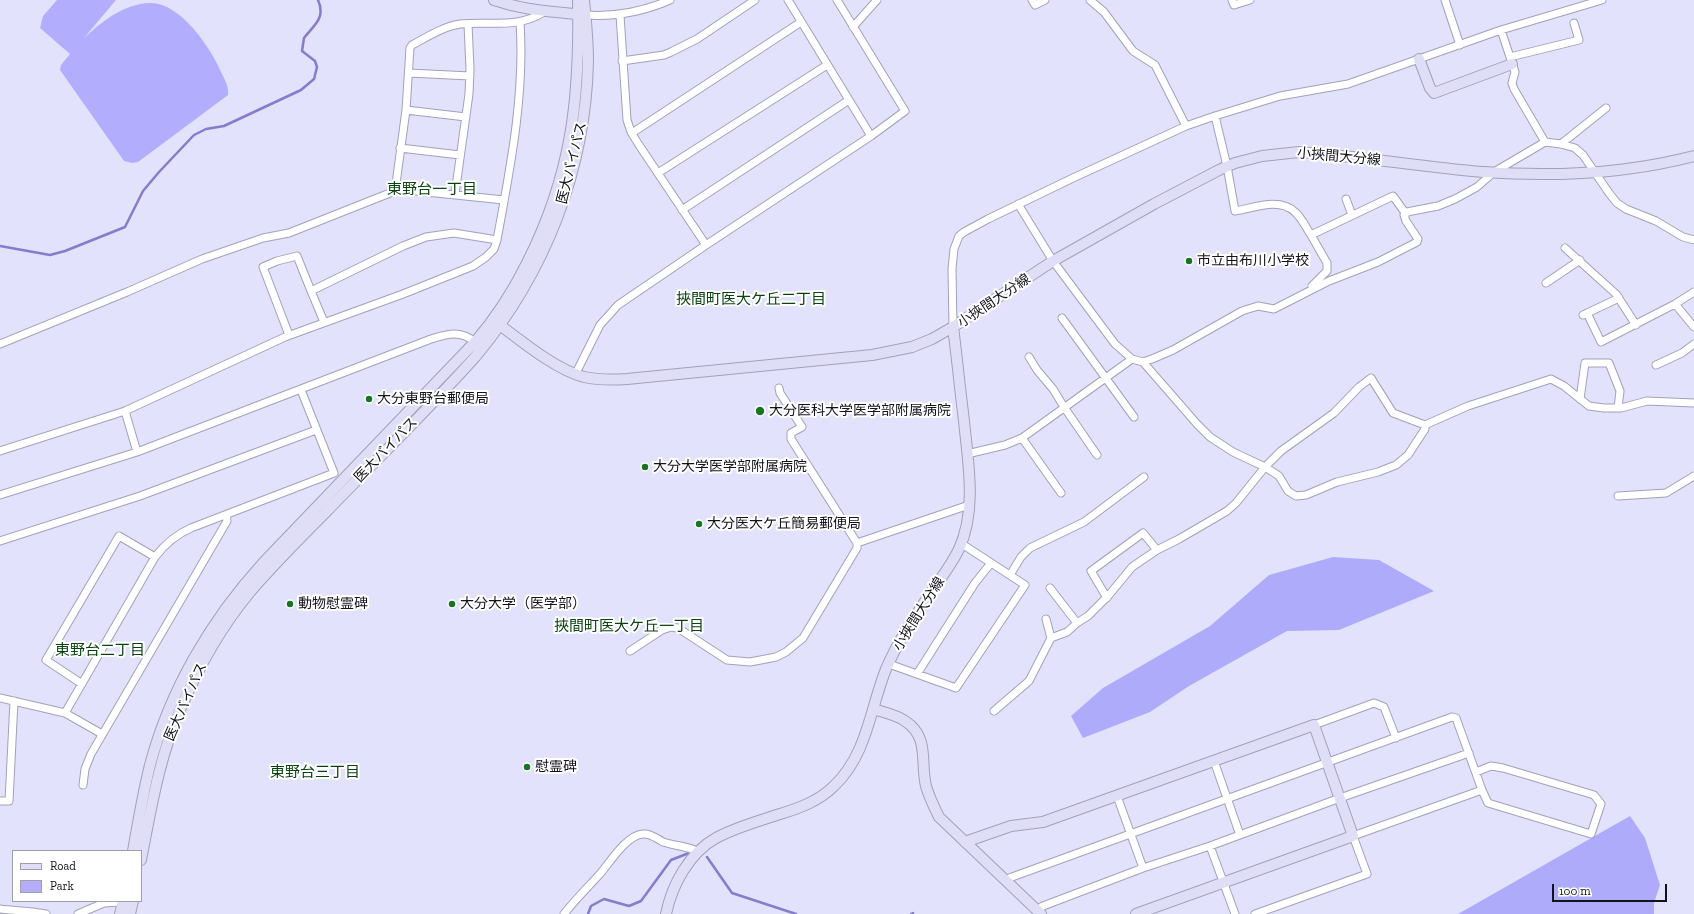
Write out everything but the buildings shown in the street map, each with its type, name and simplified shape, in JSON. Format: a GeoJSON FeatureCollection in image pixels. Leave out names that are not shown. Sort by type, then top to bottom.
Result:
{"type":"FeatureCollection","features":[{"type":"Feature","properties":{"kind":"main road"},"geometry":{"type":"LineString","coordinates":[[494,0],[513,6],[544,12],[582,14]]}},
{"type":"Feature","properties":{"kind":"main road","name":"医大バイパス"},"geometry":{"type":"LineString","coordinates":[[578,0],[582,14]]}},
{"type":"Feature","properties":{"kind":"main road","name":"医大バイパス"},"geometry":{"type":"LineString","coordinates":[[142,855],[154,790],[174,724],[203,661],[228,621],[249,593],[281,558],[461,372],[497,322],[536,245],[552,206],[563,171],[569,145],[576,95],[584,0]]}},
{"type":"Feature","properties":{"kind":"main road"},"geometry":{"type":"LineString","coordinates":[[1419,59],[1430,88],[1434,93],[1511,60]]}},
{"type":"Feature","properties":{"kind":"main road","name":"小挾間大分線"},"geometry":{"type":"LineString","coordinates":[[666,914],[670,897],[684,869],[699,852],[714,839],[730,831],[811,803],[834,786],[845,774],[857,755],[866,734],[889,664],[904,634],[952,563],[962,544],[967,526],[969,505],[967,454],[954,327],[1053,261],[1154,204],[1227,166],[1262,156],[1299,152],[1494,172],[1557,175],[1654,165],[1694,156]]}},
{"type":"Feature","properties":{"kind":"main road"},"geometry":{"type":"LineString","coordinates":[[497,322],[546,357],[576,374],[590,378],[612,380],[893,352],[916,346],[954,327]]}},
{"type":"Feature","properties":{"kind":"main road","name":"医大バイパス"},"geometry":{"type":"LineString","coordinates":[[133,850],[150,764],[161,731],[182,682],[220,616],[263,563],[475,342],[497,322]]}},
{"type":"Feature","properties":{"kind":"main road"},"geometry":{"type":"LineString","coordinates":[[873,709],[905,720],[916,730],[923,746],[926,784],[930,801],[939,817],[1039,912]]}},
{"type":"Feature","properties":{"kind":"main road"},"geometry":{"type":"LineString","coordinates":[[964,842],[1011,826],[1043,822],[1314,725],[1353,836],[1136,914]]}},
{"type":"Feature","properties":{"kind":"main road"},"geometry":{"type":"LineString","coordinates":[[120,914],[121,902]]}},
{"type":"Feature","properties":{"kind":"main road"},"geometry":{"type":"LineString","coordinates":[[130,914],[133,902]]}},
{"type":"Feature","properties":{"kind":"street"},"geometry":{"type":"LineString","coordinates":[[582,14],[620,15],[647,9],[670,0]]}},
{"type":"Feature","properties":{"kind":"street"},"geometry":{"type":"LineString","coordinates":[[622,61],[664,55],[671,52],[697,39],[755,0]]}},
{"type":"Feature","properties":{"kind":"street"},"geometry":{"type":"LineString","coordinates":[[788,0],[871,136]]}},
{"type":"Feature","properties":{"kind":"street"},"geometry":{"type":"LineString","coordinates":[[576,374],[600,325],[613,310],[706,245],[871,136],[905,111],[837,0]]}},
{"type":"Feature","properties":{"kind":"street"},"geometry":{"type":"LineString","coordinates":[[853,26],[877,0]]}},
{"type":"Feature","properties":{"kind":"street"},"geometry":{"type":"LineString","coordinates":[[1032,0],[1035,5],[1045,0]]}},
{"type":"Feature","properties":{"kind":"street"},"geometry":{"type":"LineString","coordinates":[[1090,0],[1104,12],[1133,51],[1155,65],[1186,126]]}},
{"type":"Feature","properties":{"kind":"street"},"geometry":{"type":"LineString","coordinates":[[1232,0],[1234,5],[1250,0]]}},
{"type":"Feature","properties":{"kind":"street"},"geometry":{"type":"LineString","coordinates":[[1445,0],[1460,45]]}},
{"type":"Feature","properties":{"kind":"street"},"geometry":{"type":"LineString","coordinates":[[954,327],[952,269],[954,249],[959,236],[1018,204],[1186,126],[1280,96],[1348,84],[1501,30],[1602,0]]}},
{"type":"Feature","properties":{"kind":"street"},"geometry":{"type":"LineString","coordinates":[[395,190],[406,110],[410,48],[445,28],[468,24],[520,22],[534,18],[544,12]]}},
{"type":"Feature","properties":{"kind":"street"},"geometry":{"type":"LineString","coordinates":[[620,15],[627,120],[632,133],[706,245]]}},
{"type":"Feature","properties":{"kind":"street"},"geometry":{"type":"LineString","coordinates":[[0,451],[125,411],[289,335],[402,294],[473,266],[486,257],[494,249],[497,240],[516,119],[521,73],[520,22]]}},
{"type":"Feature","properties":{"kind":"street"},"geometry":{"type":"LineString","coordinates":[[632,133],[801,22]]}},
{"type":"Feature","properties":{"kind":"street"},"geometry":{"type":"LineString","coordinates":[[1511,60],[1579,40],[1574,23]]}},
{"type":"Feature","properties":{"kind":"street"},"geometry":{"type":"LineString","coordinates":[[455,194],[466,117],[470,76],[468,24]]}},
{"type":"Feature","properties":{"kind":"street"},"geometry":{"type":"LineString","coordinates":[[1501,30],[1515,72],[1512,83],[1514,89],[1544,142]]}},
{"type":"Feature","properties":{"kind":"street"},"geometry":{"type":"LineString","coordinates":[[658,173],[827,65]]}},
{"type":"Feature","properties":{"kind":"street"},"geometry":{"type":"LineString","coordinates":[[408,73],[470,76]]}},
{"type":"Feature","properties":{"kind":"street"},"geometry":{"type":"LineString","coordinates":[[682,210],[849,100]]}},
{"type":"Feature","properties":{"kind":"street"},"geometry":{"type":"LineString","coordinates":[[1561,144],[1606,108]]}},
{"type":"Feature","properties":{"kind":"street"},"geometry":{"type":"LineString","coordinates":[[406,110],[466,117]]}},
{"type":"Feature","properties":{"kind":"street"},"geometry":{"type":"LineString","coordinates":[[1215,116],[1227,166],[1235,211],[1279,203],[1287,206],[1296,213],[1327,263],[1328,271],[1306,291]]}},
{"type":"Feature","properties":{"kind":"street"},"geometry":{"type":"LineString","coordinates":[[1406,214],[1438,206],[1455,199],[1477,187],[1494,172],[1544,142],[1561,144],[1575,148],[1583,155],[1596,172],[1617,203],[1626,209],[1656,221],[1683,237],[1694,240]]}},
{"type":"Feature","properties":{"kind":"street"},"geometry":{"type":"LineString","coordinates":[[400,148],[460,155]]}},
{"type":"Feature","properties":{"kind":"street"},"geometry":{"type":"LineString","coordinates":[[0,344],[127,292],[202,259],[263,238],[289,233],[395,190],[455,194],[504,200]]}},
{"type":"Feature","properties":{"kind":"street"},"geometry":{"type":"LineString","coordinates":[[1018,204],[1053,261],[1115,344],[1132,359],[1143,362],[1173,350],[1242,311],[1258,306],[1274,309],[1306,291],[1378,262],[1417,242],[1418,239],[1406,221],[1404,215],[1406,214],[1393,196],[1372,208],[1352,215],[1311,236]]}},
{"type":"Feature","properties":{"kind":"street"},"geometry":{"type":"LineString","coordinates":[[1346,199],[1352,215]]}},
{"type":"Feature","properties":{"kind":"street"},"geometry":{"type":"LineString","coordinates":[[311,291],[426,236],[454,233],[497,240]]}},
{"type":"Feature","properties":{"kind":"street"},"geometry":{"type":"LineString","coordinates":[[1566,248],[1616,294],[1636,326]]}},
{"type":"Feature","properties":{"kind":"street"},"geometry":{"type":"LineString","coordinates":[[289,335],[263,267],[277,261],[296,256],[324,322]]}},
{"type":"Feature","properties":{"kind":"street"},"geometry":{"type":"LineString","coordinates":[[1546,283],[1580,260]]}},
{"type":"Feature","properties":{"kind":"street"},"geometry":{"type":"LineString","coordinates":[[1619,298],[1585,314],[1601,342],[1636,326],[1694,292]]}},
{"type":"Feature","properties":{"kind":"street"},"geometry":{"type":"LineString","coordinates":[[1675,304],[1694,327]]}},
{"type":"Feature","properties":{"kind":"street"},"geometry":{"type":"LineString","coordinates":[[1062,318],[1134,417]]}},
{"type":"Feature","properties":{"kind":"street"},"geometry":{"type":"LineString","coordinates":[[0,495],[138,452],[301,390],[430,338],[448,334],[461,334],[475,342]]}},
{"type":"Feature","properties":{"kind":"street"},"geometry":{"type":"LineString","coordinates":[[1656,365],[1682,353],[1694,344]]}},
{"type":"Feature","properties":{"kind":"street"},"geometry":{"type":"LineString","coordinates":[[1029,357],[1037,370],[1054,389],[1064,407],[1097,455]]}},
{"type":"Feature","properties":{"kind":"street"},"geometry":{"type":"LineString","coordinates":[[967,454],[1005,445],[1022,438],[1132,359]]}},
{"type":"Feature","properties":{"kind":"street"},"geometry":{"type":"LineString","coordinates":[[1143,362],[1210,437],[1233,452],[1265,467],[1279,476],[1288,491],[1296,496],[1306,495],[1337,482],[1378,472],[1396,464],[1408,455],[1425,429],[1425,425]]}},
{"type":"Feature","properties":{"kind":"street"},"geometry":{"type":"LineString","coordinates":[[1580,398],[1584,363],[1609,364],[1620,391],[1618,408]]}},
{"type":"Feature","properties":{"kind":"street"},"geometry":{"type":"LineString","coordinates":[[1051,638],[1067,632],[1088,616],[1107,598],[1132,567],[1157,550],[1227,512],[1265,467],[1281,452],[1334,413],[1359,386],[1371,378],[1393,412],[1425,425],[1468,406],[1551,379],[1564,386],[1589,406],[1594,408],[1618,408],[1647,401],[1694,403]]}},
{"type":"Feature","properties":{"kind":"street"},"geometry":{"type":"LineString","coordinates":[[630,650],[671,626],[678,628],[727,660],[750,662],[781,655],[803,638],[857,548],[857,543],[791,439],[792,433],[802,427],[780,394],[779,388]]}},
{"type":"Feature","properties":{"kind":"street"},"geometry":{"type":"LineString","coordinates":[[65,713],[155,557],[170,540],[177,534],[334,473],[301,390]]}},
{"type":"Feature","properties":{"kind":"street"},"geometry":{"type":"LineString","coordinates":[[125,411],[138,452]]}},
{"type":"Feature","properties":{"kind":"street"},"geometry":{"type":"LineString","coordinates":[[0,541],[140,496],[316,430]]}},
{"type":"Feature","properties":{"kind":"street"},"geometry":{"type":"LineString","coordinates":[[1022,438],[1061,493]]}},
{"type":"Feature","properties":{"kind":"street"},"geometry":{"type":"LineString","coordinates":[[1010,575],[1021,557],[1030,548],[1084,522],[1144,476]]}},
{"type":"Feature","properties":{"kind":"street"},"geometry":{"type":"LineString","coordinates":[[1618,496],[1666,493],[1694,476]]}},
{"type":"Feature","properties":{"kind":"street"},"geometry":{"type":"LineString","coordinates":[[857,543],[969,505]]}},
{"type":"Feature","properties":{"kind":"street"},"geometry":{"type":"LineString","coordinates":[[83,785],[85,769],[102,734],[227,521],[226,515]]}},
{"type":"Feature","properties":{"kind":"street"},"geometry":{"type":"LineString","coordinates":[[1107,598],[1091,571],[1143,533],[1157,550]]}},
{"type":"Feature","properties":{"kind":"street"},"geometry":{"type":"LineString","coordinates":[[82,684],[46,660],[118,536],[155,557]]}},
{"type":"Feature","properties":{"kind":"street"},"geometry":{"type":"LineString","coordinates":[[889,664],[956,688],[1025,585],[962,544]]}},
{"type":"Feature","properties":{"kind":"street"},"geometry":{"type":"LineString","coordinates":[[916,674],[975,583],[991,563]]}},
{"type":"Feature","properties":{"kind":"street"},"geometry":{"type":"LineString","coordinates":[[1050,588],[1077,623]]}},
{"type":"Feature","properties":{"kind":"street"},"geometry":{"type":"LineString","coordinates":[[994,711],[1029,681],[1051,638],[1046,619]]}},
{"type":"Feature","properties":{"kind":"street"},"geometry":{"type":"LineString","coordinates":[[0,698],[65,713],[102,734]]}},
{"type":"Feature","properties":{"kind":"street"},"geometry":{"type":"LineString","coordinates":[[0,801],[9,800],[14,701]]}},
{"type":"Feature","properties":{"kind":"street"},"geometry":{"type":"LineString","coordinates":[[1314,725],[1374,703],[1384,707],[1396,738]]}},
{"type":"Feature","properties":{"kind":"street"},"geometry":{"type":"LineString","coordinates":[[1006,880],[1452,717],[1456,718],[1482,790],[1488,803],[1591,834],[1601,804],[1594,794],[1504,768],[1491,766],[1476,772]]}},
{"type":"Feature","properties":{"kind":"street"},"geometry":{"type":"LineString","coordinates":[[1039,912],[1043,906],[1143,868],[1210,846],[1340,798],[1469,753]]}},
{"type":"Feature","properties":{"kind":"street"},"geometry":{"type":"LineString","coordinates":[[1214,761],[1240,835]]}},
{"type":"Feature","properties":{"kind":"street"},"geometry":{"type":"LineString","coordinates":[[1255,914],[1367,874],[1353,836],[1482,790]]}},
{"type":"Feature","properties":{"kind":"street"},"geometry":{"type":"LineString","coordinates":[[1117,796],[1143,868]]}},
{"type":"Feature","properties":{"kind":"street"},"geometry":{"type":"LineString","coordinates":[[564,914],[583,890],[600,874],[613,856],[636,836],[643,834],[649,835],[664,842],[699,852]]}},
{"type":"Feature","properties":{"kind":"street"},"geometry":{"type":"LineString","coordinates":[[1210,846],[1235,914]]}},
{"type":"Feature","properties":{"kind":"street"},"geometry":{"type":"LineString","coordinates":[[78,914],[104,903],[121,902]]}},
{"type":"Feature","properties":{"kind":"street"},"geometry":{"type":"LineString","coordinates":[[0,909],[20,912],[32,911],[46,914]]}},
{"type":"Feature","properties":{"kind":"green space"},"geometry":{"type":"Polygon","coordinates":[[[57,0],[116,0],[84,38],[114,14],[131,6],[150,3],[161,5],[172,10],[193,28],[210,51],[225,81],[228,89],[228,95],[138,162],[132,163],[124,161],[60,70],[61,65],[70,54],[40,28],[43,16],[57,0]]]}},
{"type":"Feature","properties":{"kind":"shaded area"},"geometry":{"type":"Polygon","coordinates":[[[1333,557],[1379,560],[1434,591],[1339,630],[1287,631],[1189,686],[1150,712],[1083,738],[1071,716],[1103,688],[1210,626],[1269,575],[1333,557]]]}},
{"type":"Feature","properties":{"kind":"shaded area"},"geometry":{"type":"Polygon","coordinates":[[[1630,816],[1645,838],[1660,885],[1654,903],[1654,914],[1458,914],[1630,816]]]}},
{"type":"Feature","properties":{"kind":"waterway"},"geometry":{"type":"LineString","coordinates":[[0,246],[50,255],[65,251],[125,227],[143,191],[194,135],[206,129],[224,126],[301,90],[314,79],[317,67],[315,61],[302,51],[304,38],[320,17],[321,12],[318,0]]}},
{"type":"Feature","properties":{"kind":"waterway"},"geometry":{"type":"LineString","coordinates":[[588,914],[591,906],[604,899],[629,906],[641,901],[671,860],[689,853]]}},
{"type":"Feature","properties":{"kind":"waterway"},"geometry":{"type":"LineString","coordinates":[[707,857],[732,893],[796,914]]}},
{"type":"Feature","properties":{"kind":"place","name":"市立由布川小学校"},"geometry":{"type":"Point","coordinates":[1189,261]}},
{"type":"Feature","properties":{"kind":"place","name":"大分東野台郵便局"},"geometry":{"type":"Point","coordinates":[369,399]}},
{"type":"Feature","properties":{"kind":"place","name":"大分医科大学医学部附属病院"},"geometry":{"type":"Point","coordinates":[760,411]}},
{"type":"Feature","properties":{"kind":"place","name":"大分大学医学部附属病院"},"geometry":{"type":"Point","coordinates":[645,467]}},
{"type":"Feature","properties":{"kind":"place","name":"大分医大ケ丘簡易郵便局"},"geometry":{"type":"Point","coordinates":[699,524]}},
{"type":"Feature","properties":{"kind":"place","name":"動物慰霊碑"},"geometry":{"type":"Point","coordinates":[290,604]}},
{"type":"Feature","properties":{"kind":"place","name":"大分大学（医学部）"},"geometry":{"type":"Point","coordinates":[452,604]}},
{"type":"Feature","properties":{"kind":"place","name":"慰霊碑"},"geometry":{"type":"Point","coordinates":[527,767]}},
{"type":"Feature","properties":{"kind":"district","name":"東野台一丁目"},"geometry":{"type":"Point","coordinates":[432,190]}},
{"type":"Feature","properties":{"kind":"district","name":"挾間町医大ケ丘二丁目"},"geometry":{"type":"Point","coordinates":[751,300]}},
{"type":"Feature","properties":{"kind":"district","name":"挾間町医大ケ丘一丁目"},"geometry":{"type":"Point","coordinates":[629,627]}},
{"type":"Feature","properties":{"kind":"district","name":"東野台二丁目"},"geometry":{"type":"Point","coordinates":[100,651]}},
{"type":"Feature","properties":{"kind":"district","name":"東野台三丁目"},"geometry":{"type":"Point","coordinates":[315,773]}}]}
